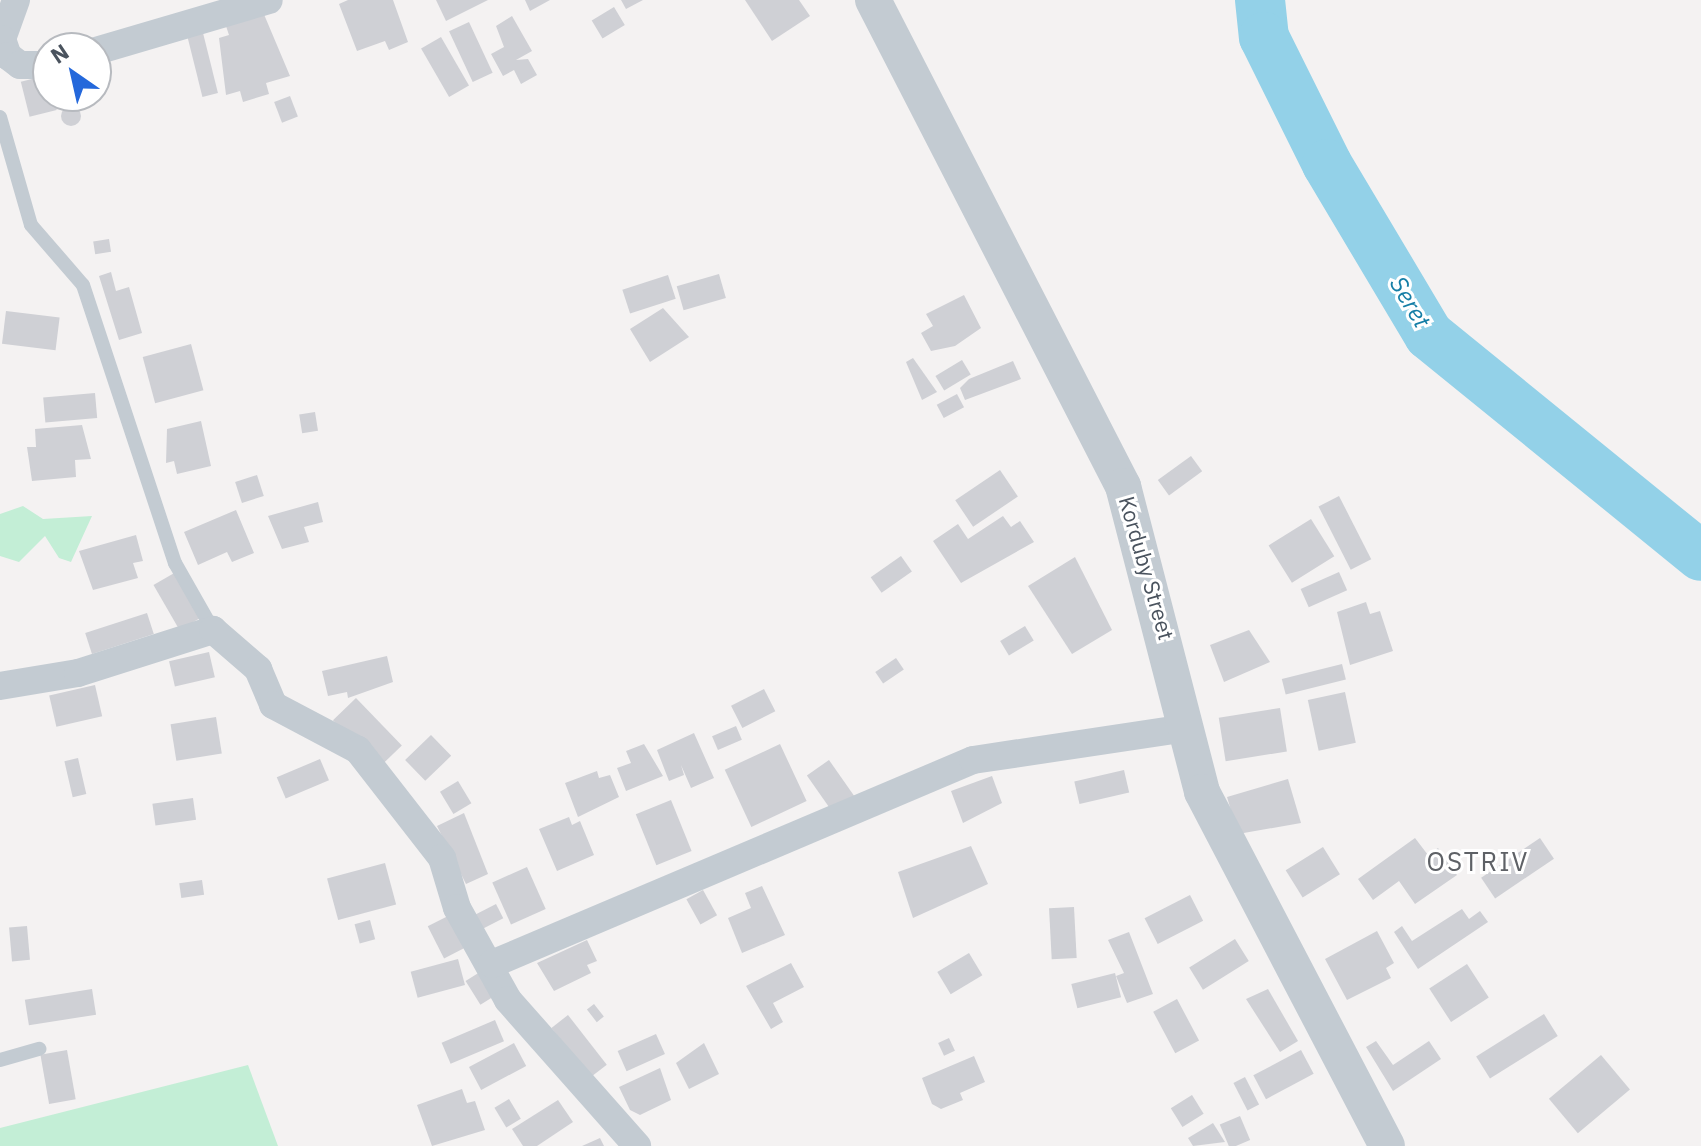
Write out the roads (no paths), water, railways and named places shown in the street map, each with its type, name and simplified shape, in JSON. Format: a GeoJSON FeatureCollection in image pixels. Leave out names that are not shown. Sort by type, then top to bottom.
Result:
{"type":"FeatureCollection","features":[{"type":"Feature","properties":{"kind":"street"},"geometry":{"type":"LineString","coordinates":[[16,0],[2,39],[4,61],[32,65]]}},
{"type":"Feature","properties":{"kind":"street"},"geometry":{"type":"LineString","coordinates":[[112,46],[269,0]]}},
{"type":"Feature","properties":{"kind":"street","name":"Korduby Street"},"geometry":{"type":"LineString","coordinates":[[873,0],[1123,486],[1174,663],[1181,729],[1237,868],[1387,1146]]}},
{"type":"Feature","properties":{"kind":"street"},"geometry":{"type":"LineString","coordinates":[[0,686],[78,673],[213,630],[258,669],[273,705],[358,750],[442,858],[457,908],[542,1045],[637,1146]]}},
{"type":"Feature","properties":{"kind":"street"},"geometry":{"type":"LineString","coordinates":[[492,964],[973,760],[1181,729]]}},
{"type":"Feature","properties":{"kind":"lane"},"geometry":{"type":"LineString","coordinates":[[0,117],[31,225],[83,285],[175,563],[213,630]]}},
{"type":"Feature","properties":{"kind":"lane"},"geometry":{"type":"LineString","coordinates":[[0,1060],[39,1049]]}},
{"type":"Feature","properties":{"kind":"waterway","name":"Seret"},"geometry":{"type":"LineString","coordinates":[[1260,0],[1264,37],[1327,164],[1429,335],[1701,556]]}},
{"type":"Feature","properties":{"kind":"district","name":"OSTRIV"},"geometry":{"type":"Point","coordinates":[1478,862]}}]}
